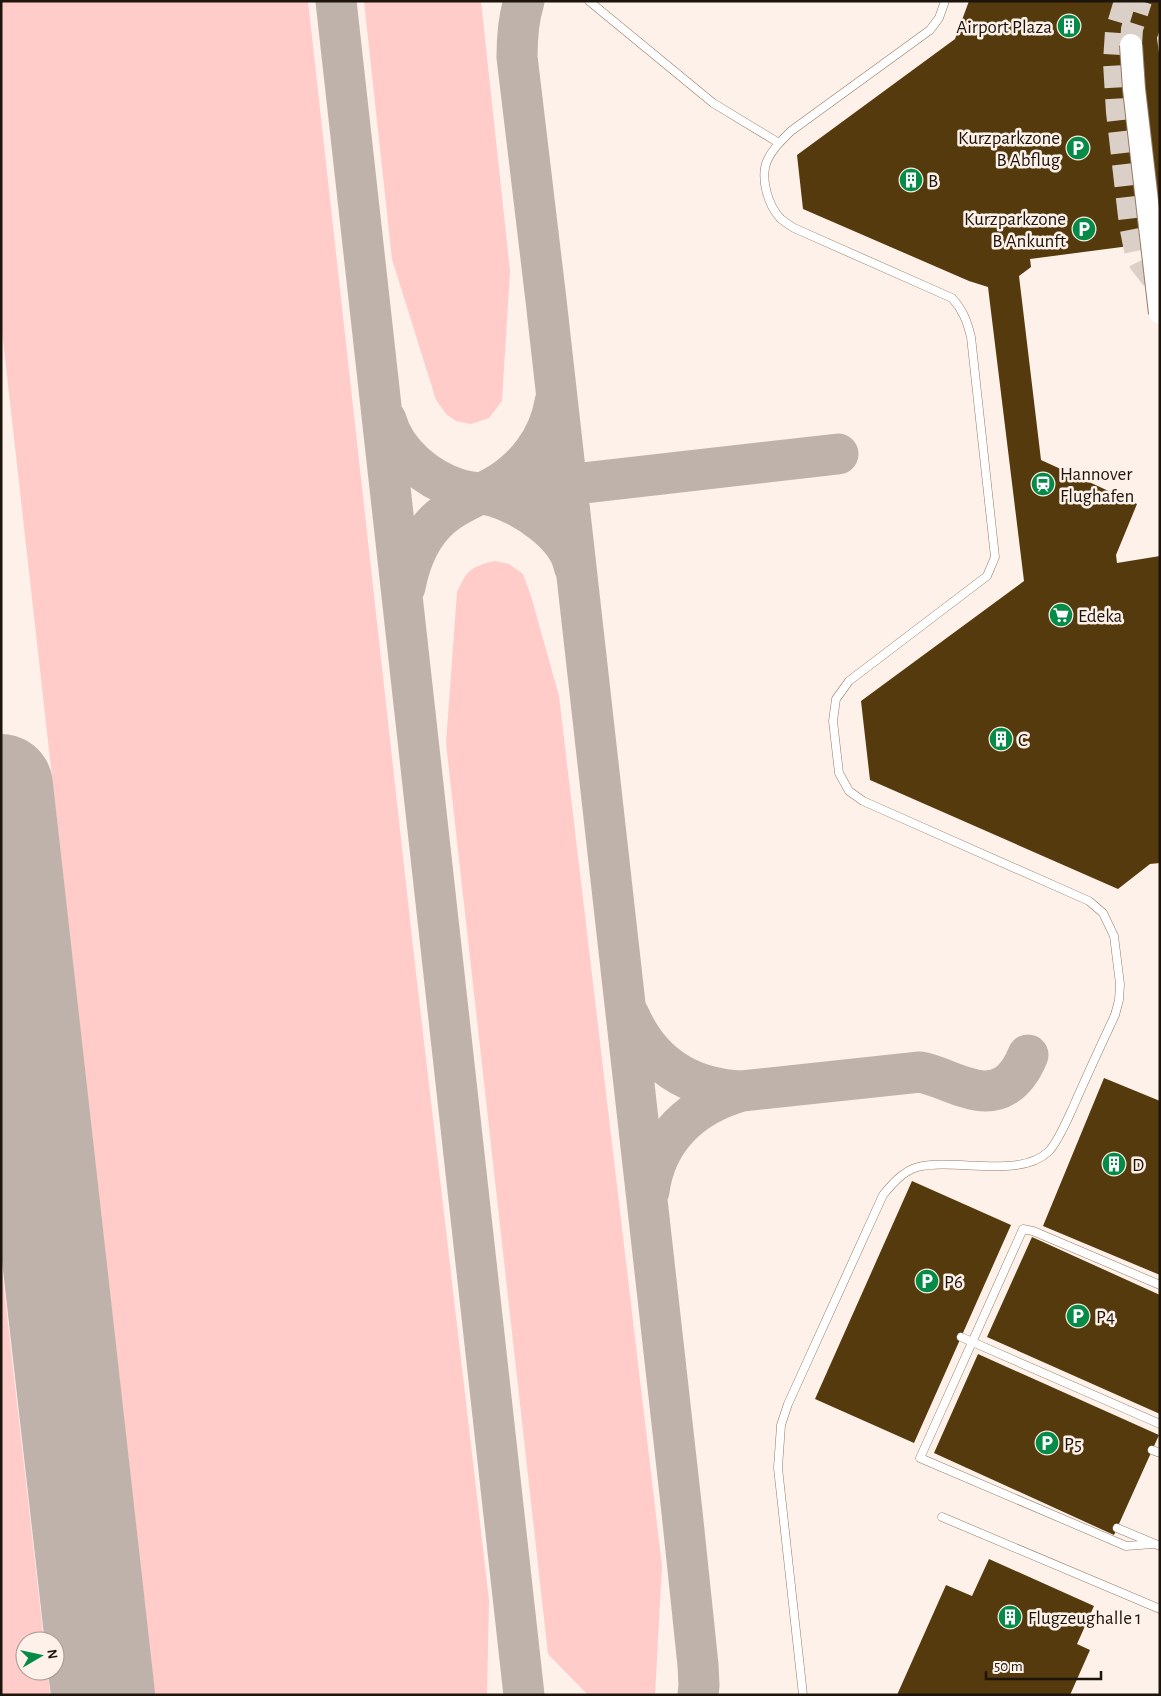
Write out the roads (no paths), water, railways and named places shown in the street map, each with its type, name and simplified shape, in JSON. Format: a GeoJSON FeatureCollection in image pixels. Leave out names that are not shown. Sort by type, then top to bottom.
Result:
{"type":"FeatureCollection","features":[{"type":"Feature","properties":{"kind":"main road"},"geometry":{"type":"LineString","coordinates":[[1131,45],[1134,89],[1150,203],[1160,313]]}},
{"type":"Feature","properties":{"kind":"lane"},"geometry":{"type":"LineString","coordinates":[[589,1],[713,103],[779,143]]}},
{"type":"Feature","properties":{"kind":"lane"},"geometry":{"type":"LineString","coordinates":[[803,1695],[778,1468],[781,1425],[788,1404],[883,1195],[894,1180],[917,1167],[1027,1164],[1048,1152],[1064,1126],[1115,1014],[1119,1000],[1120,984],[1114,936],[1103,913],[1089,901],[863,801],[849,791],[840,773],[833,721],[836,698],[849,681],[987,576],[995,557],[994,532],[971,337],[966,317],[960,306],[952,298],[794,228],[780,218],[773,208],[767,193],[765,178],[766,162],[779,143],[791,131],[930,30],[940,18],[945,1]]}},
{"type":"Feature","properties":{"kind":"lane"},"geometry":{"type":"LineString","coordinates":[[1156,1545],[1126,1546],[920,1458],[1023,1229],[1033,1230],[1160,1285]]}},
{"type":"Feature","properties":{"kind":"lane"},"geometry":{"type":"LineString","coordinates":[[961,1337],[1160,1424]]}},
{"type":"Feature","properties":{"kind":"lane"},"geometry":{"type":"LineString","coordinates":[[942,1517],[1160,1609]]}},
{"type":"Feature","properties":{"kind":"lane"},"geometry":{"type":"LineString","coordinates":[[1116,1528],[1156,1545]]}},
{"type":"Feature","properties":{"kind":"tunnel"},"geometry":{"type":"LineString","coordinates":[[1125,1],[1116,31],[1114,62],[1117,112],[1130,225],[1136,255],[1160,289]]}},
{"type":"Feature","properties":{"kind":"tunnel"},"geometry":{"type":"LineString","coordinates":[[1131,45],[1132,29],[1141,1]]}},
{"type":"Feature","properties":{"kind":"place","name":"Airport Plaza"},"geometry":{"type":"Point","coordinates":[1069,26]}},
{"type":"Feature","properties":{"kind":"place","name":"Kurzparkzone B Abflug"},"geometry":{"type":"Point","coordinates":[1078,148]}},
{"type":"Feature","properties":{"kind":"place","name":"B"},"geometry":{"type":"Point","coordinates":[911,180]}},
{"type":"Feature","properties":{"kind":"place","name":"Kurzparkzone B Ankunft"},"geometry":{"type":"Point","coordinates":[1084,229]}},
{"type":"Feature","properties":{"kind":"place","name":"Hannover Flughafen"},"geometry":{"type":"Point","coordinates":[1043,484]}},
{"type":"Feature","properties":{"kind":"place","name":"Edeka"},"geometry":{"type":"Point","coordinates":[1061,615]}},
{"type":"Feature","properties":{"kind":"place","name":"C"},"geometry":{"type":"Point","coordinates":[1001,739]}},
{"type":"Feature","properties":{"kind":"place","name":"D"},"geometry":{"type":"Point","coordinates":[1114,1164]}},
{"type":"Feature","properties":{"kind":"place","name":"P6"},"geometry":{"type":"Point","coordinates":[927,1281]}},
{"type":"Feature","properties":{"kind":"place","name":"P4"},"geometry":{"type":"Point","coordinates":[1078,1316]}},
{"type":"Feature","properties":{"kind":"place","name":"P5"},"geometry":{"type":"Point","coordinates":[1047,1443]}},
{"type":"Feature","properties":{"kind":"place","name":"Flugzeughalle 1"},"geometry":{"type":"Point","coordinates":[1010,1617]}}]}
